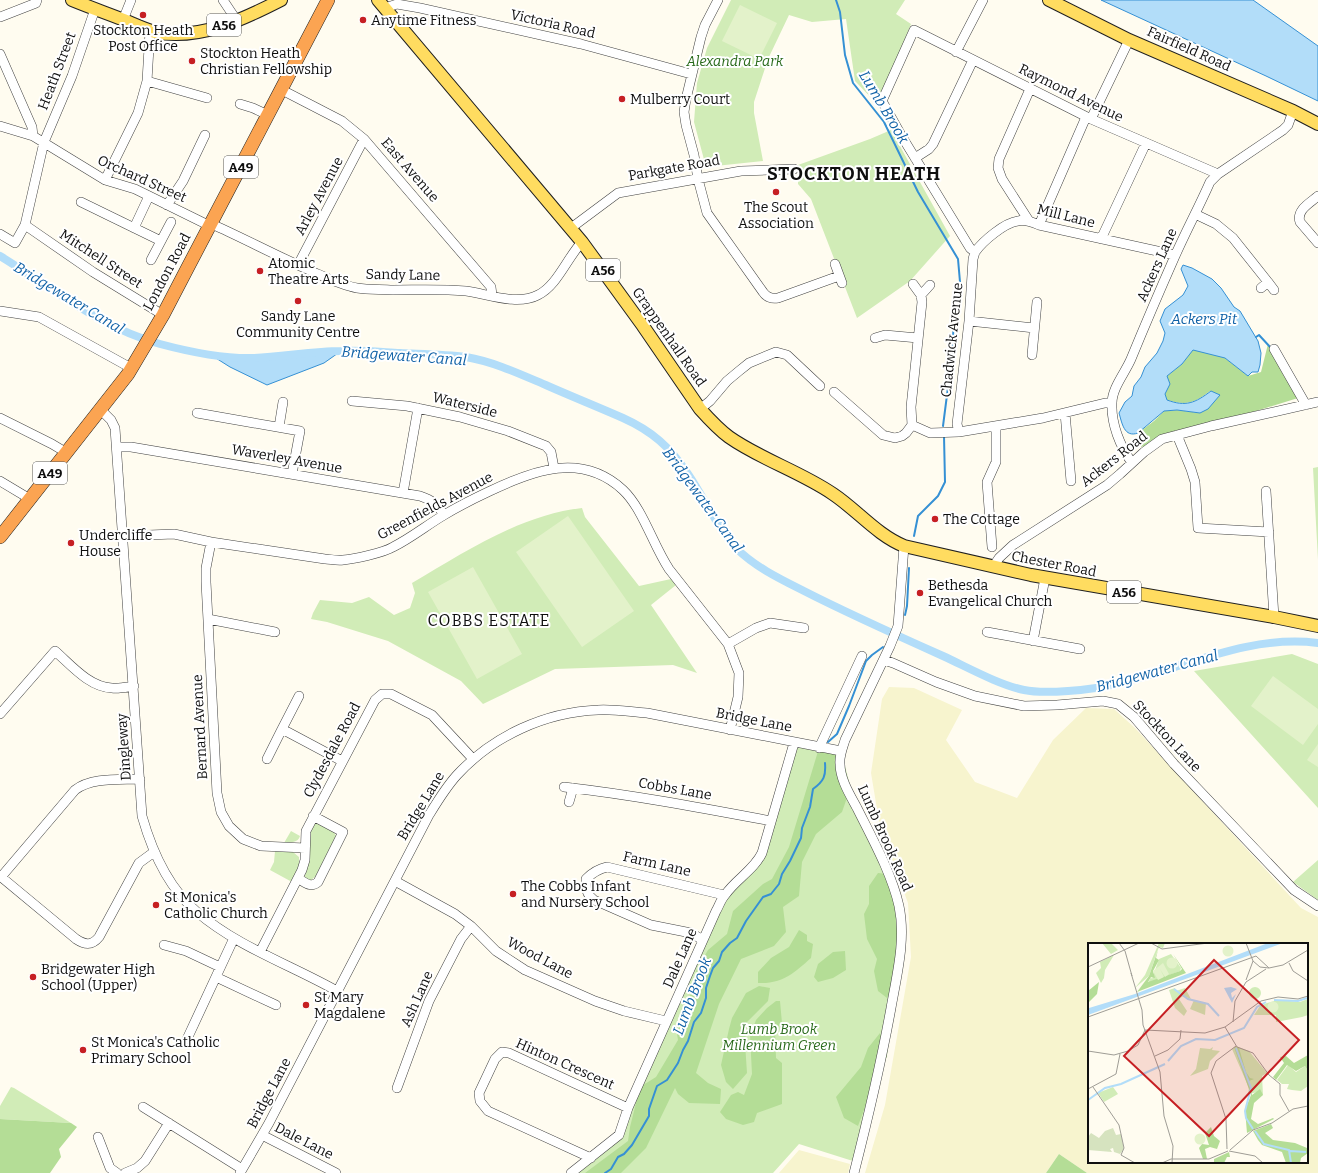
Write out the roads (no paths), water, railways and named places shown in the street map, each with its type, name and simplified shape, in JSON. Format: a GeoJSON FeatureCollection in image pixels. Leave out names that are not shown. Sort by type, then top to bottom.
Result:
{"type":"FeatureCollection","features":[{"type":"Feature","properties":{"kind":"highway","name":"London Road"},"geometry":{"type":"LineString","coordinates":[[0,537],[67,453],[131,368],[144,348],[211,225],[328,0]]}},
{"type":"Feature","properties":{"kind":"main road","name":"A56"},"geometry":{"type":"LineString","coordinates":[[72,0],[150,30],[164,33],[191,32],[237,21],[281,0]]}},
{"type":"Feature","properties":{"kind":"main road","name":"Fairfield Road"},"geometry":{"type":"LineString","coordinates":[[1049,0],[1129,40],[1293,111],[1318,124]]}},
{"type":"Feature","properties":{"kind":"main road","name":"Grappenhall Road"},"geometry":{"type":"LineString","coordinates":[[381,4],[571,228],[631,308],[700,409],[710,420],[730,437],[832,493],[880,532],[891,540],[904,546]]}},
{"type":"Feature","properties":{"kind":"main road","name":"Chester Road"},"geometry":{"type":"LineString","coordinates":[[904,546],[1045,578],[1274,617],[1318,626]]}},
{"type":"Feature","properties":{"kind":"street"},"geometry":{"type":"LineString","coordinates":[[0,17],[36,3],[37,0]]}},
{"type":"Feature","properties":{"kind":"street"},"geometry":{"type":"LineString","coordinates":[[123,20],[131,0]]}},
{"type":"Feature","properties":{"kind":"street"},"geometry":{"type":"LineString","coordinates":[[223,0],[237,21]]}},
{"type":"Feature","properties":{"kind":"street"},"geometry":{"type":"LineString","coordinates":[[718,0],[702,31],[684,112],[698,179],[707,213],[765,295],[771,298],[778,298],[840,280],[835,264]]}},
{"type":"Feature","properties":{"kind":"street"},"geometry":{"type":"LineString","coordinates":[[956,52],[983,0]]}},
{"type":"Feature","properties":{"kind":"street","name":"Victoria Road"},"geometry":{"type":"LineString","coordinates":[[381,4],[397,4],[420,8],[588,46],[692,74]]}},
{"type":"Feature","properties":{"kind":"street","name":"Heath Street"},"geometry":{"type":"LineString","coordinates":[[0,234],[15,243],[25,225],[44,142],[72,76],[95,9]]}},
{"type":"Feature","properties":{"kind":"street"},"geometry":{"type":"LineString","coordinates":[[105,180],[138,113],[147,81],[150,30]]}},
{"type":"Feature","properties":{"kind":"street","name":"Raymond Avenue"},"geometry":{"type":"LineString","coordinates":[[915,158],[900,135],[882,101],[914,30],[1088,118],[1218,174]]}},
{"type":"Feature","properties":{"kind":"street"},"geometry":{"type":"LineString","coordinates":[[1039,225],[1088,118],[1129,40]]}},
{"type":"Feature","properties":{"kind":"street"},"geometry":{"type":"LineString","coordinates":[[0,54],[32,126],[33,136]]}},
{"type":"Feature","properties":{"kind":"street"},"geometry":{"type":"LineString","coordinates":[[973,60],[933,144],[929,149],[915,158],[965,242],[975,252]]}},
{"type":"Feature","properties":{"kind":"street"},"geometry":{"type":"LineString","coordinates":[[147,81],[207,98]]}},
{"type":"Feature","properties":{"kind":"street"},"geometry":{"type":"LineString","coordinates":[[1029,221],[1002,179],[998,168],[999,159],[1030,89]]}},
{"type":"Feature","properties":{"kind":"street","name":"East Avenue"},"geometry":{"type":"LineString","coordinates":[[282,90],[342,121],[364,139],[491,287],[492,296]]}},
{"type":"Feature","properties":{"kind":"street"},"geometry":{"type":"LineString","coordinates":[[240,104],[268,115]]}},
{"type":"Feature","properties":{"kind":"street","name":"Ackers Lane"},"geometry":{"type":"LineString","coordinates":[[1132,463],[1123,448],[1114,425],[1112,403],[1119,383],[1129,364],[1175,255],[1210,182],[1218,174],[1283,130],[1288,125],[1293,111]]}},
{"type":"Feature","properties":{"kind":"street","name":"Orchard Street"},"geometry":{"type":"LineString","coordinates":[[0,126],[33,136],[105,180],[127,186],[211,225]]}},
{"type":"Feature","properties":{"kind":"street"},"geometry":{"type":"LineString","coordinates":[[167,205],[183,181],[205,135]]}},
{"type":"Feature","properties":{"kind":"street","name":"Arley Avenue"},"geometry":{"type":"LineString","coordinates":[[298,265],[364,139]]}},
{"type":"Feature","properties":{"kind":"street"},"geometry":{"type":"LineString","coordinates":[[1101,239],[1146,143]]}},
{"type":"Feature","properties":{"kind":"street","name":"Parkgate Road"},"geometry":{"type":"LineString","coordinates":[[571,228],[618,192],[741,171],[757,169],[774,171],[794,169]]}},
{"type":"Feature","properties":{"kind":"street"},"geometry":{"type":"LineString","coordinates":[[134,228],[149,196]]}},
{"type":"Feature","properties":{"kind":"street"},"geometry":{"type":"LineString","coordinates":[[1318,196],[1301,210],[1299,218],[1300,222],[1318,243]]}},
{"type":"Feature","properties":{"kind":"street"},"geometry":{"type":"LineString","coordinates":[[80,203],[161,241]]}},
{"type":"Feature","properties":{"kind":"street"},"geometry":{"type":"LineString","coordinates":[[1195,214],[1216,224],[1233,238],[1264,285],[1274,290]]}},
{"type":"Feature","properties":{"kind":"street","name":"Mill Lane"},"geometry":{"type":"LineString","coordinates":[[975,252],[980,246],[1006,225],[1017,221],[1029,221],[1039,225],[1175,255]]}},
{"type":"Feature","properties":{"kind":"street"},"geometry":{"type":"LineString","coordinates":[[151,260],[171,222]]}},
{"type":"Feature","properties":{"kind":"street","name":"Mitchell Street"},"geometry":{"type":"LineString","coordinates":[[25,225],[100,276],[162,315]]}},
{"type":"Feature","properties":{"kind":"street","name":"Sandy Lane"},"geometry":{"type":"LineString","coordinates":[[211,225],[217,226],[340,284],[359,289],[466,291],[523,300],[545,291],[582,242]]}},
{"type":"Feature","properties":{"kind":"street","name":"Chadwick Avenue"},"geometry":{"type":"LineString","coordinates":[[959,432],[957,424],[969,321],[973,259],[975,252]]}},
{"type":"Feature","properties":{"kind":"street"},"geometry":{"type":"LineString","coordinates":[[834,392],[883,435],[895,438],[906,434],[912,425],[912,407],[922,302],[921,295],[913,284]]}},
{"type":"Feature","properties":{"kind":"street"},"geometry":{"type":"LineString","coordinates":[[921,295],[930,285]]}},
{"type":"Feature","properties":{"kind":"street"},"geometry":{"type":"LineString","coordinates":[[1032,355],[1037,302]]}},
{"type":"Feature","properties":{"kind":"street"},"geometry":{"type":"LineString","coordinates":[[0,311],[40,317],[131,368]]}},
{"type":"Feature","properties":{"kind":"street"},"geometry":{"type":"LineString","coordinates":[[969,321],[1034,328]]}},
{"type":"Feature","properties":{"kind":"street"},"geometry":{"type":"LineString","coordinates":[[875,338],[885,335],[918,338]]}},
{"type":"Feature","properties":{"kind":"street"},"geometry":{"type":"LineString","coordinates":[[1274,349],[1306,405]]}},
{"type":"Feature","properties":{"kind":"street"},"geometry":{"type":"LineString","coordinates":[[700,409],[727,381],[749,363],[776,352],[787,355],[820,386]]}},
{"type":"Feature","properties":{"kind":"street","name":"Waterside"},"geometry":{"type":"LineString","coordinates":[[352,401],[418,408],[460,417],[508,431],[546,446],[551,452],[554,468]]}},
{"type":"Feature","properties":{"kind":"street"},"geometry":{"type":"LineString","coordinates":[[279,427],[283,402]]}},
{"type":"Feature","properties":{"kind":"street","name":"Ackers Road"},"geometry":{"type":"LineString","coordinates":[[993,567],[999,558],[1013,545],[1107,485],[1162,439],[1211,426],[1318,402]]}},
{"type":"Feature","properties":{"kind":"street"},"geometry":{"type":"LineString","coordinates":[[912,425],[930,433],[959,432],[1065,414],[1105,403],[1112,403]]}},
{"type":"Feature","properties":{"kind":"street"},"geometry":{"type":"LineString","coordinates":[[404,493],[418,408]]}},
{"type":"Feature","properties":{"kind":"street","name":"Dingleway"},"geometry":{"type":"LineString","coordinates":[[100,409],[111,420],[115,428],[142,816],[154,852],[165,873],[179,893],[196,912],[234,938],[337,991]]}},
{"type":"Feature","properties":{"kind":"street"},"geometry":{"type":"LineString","coordinates":[[198,413],[300,431],[292,474]]}},
{"type":"Feature","properties":{"kind":"street"},"geometry":{"type":"LineString","coordinates":[[1065,414],[1071,481]]}},
{"type":"Feature","properties":{"kind":"street"},"geometry":{"type":"LineString","coordinates":[[0,418],[67,453]]}},
{"type":"Feature","properties":{"kind":"street"},"geometry":{"type":"LineString","coordinates":[[992,547],[987,482],[996,462],[996,426]]}},
{"type":"Feature","properties":{"kind":"street"},"geometry":{"type":"LineString","coordinates":[[1177,435],[1196,482],[1198,528],[1269,532]]}},
{"type":"Feature","properties":{"kind":"street","name":"Waverley Avenue"},"geometry":{"type":"LineString","coordinates":[[117,447],[131,447],[420,496],[437,504],[444,515]]}},
{"type":"Feature","properties":{"kind":"street","name":"Greenfields Avenue"},"geometry":{"type":"LineString","coordinates":[[123,536],[174,534],[211,542],[325,559],[343,560],[392,548],[444,515],[513,480],[536,472],[554,468],[576,468],[592,471],[623,490],[634,503],[660,556],[728,644],[739,673],[738,697],[730,730]]}},
{"type":"Feature","properties":{"kind":"street"},"geometry":{"type":"LineString","coordinates":[[0,481],[30,499]]}},
{"type":"Feature","properties":{"kind":"street"},"geometry":{"type":"LineString","coordinates":[[1266,491],[1274,617]]}},
{"type":"Feature","properties":{"kind":"street","name":"Bernard Avenue"},"geometry":{"type":"LineString","coordinates":[[211,542],[206,575],[217,793],[221,812],[229,826],[243,839],[261,846],[305,848]]}},
{"type":"Feature","properties":{"kind":"street","name":"Lumb Brook Road"},"geometry":{"type":"LineString","coordinates":[[854,1173],[881,1064],[900,955],[902,927],[899,905],[891,881],[842,776],[840,764],[841,751],[884,660],[899,620],[904,546]]}},
{"type":"Feature","properties":{"kind":"street"},"geometry":{"type":"LineString","coordinates":[[1033,641],[1045,578]]}},
{"type":"Feature","properties":{"kind":"street"},"geometry":{"type":"LineString","coordinates":[[208,619],[275,632]]}},
{"type":"Feature","properties":{"kind":"street"},"geometry":{"type":"LineString","coordinates":[[728,644],[756,628],[770,623],[804,628]]}},
{"type":"Feature","properties":{"kind":"street"},"geometry":{"type":"LineString","coordinates":[[988,632],[1080,649]]}},
{"type":"Feature","properties":{"kind":"street"},"geometry":{"type":"LineString","coordinates":[[0,714],[55,651],[81,674],[96,684],[112,688],[134,686]]}},
{"type":"Feature","properties":{"kind":"street"},"geometry":{"type":"LineString","coordinates":[[819,748],[862,656]]}},
{"type":"Feature","properties":{"kind":"street","name":"Stockton Lane"},"geometry":{"type":"LineString","coordinates":[[884,660],[936,682],[975,696],[1024,706],[1103,701],[1118,704],[1134,717],[1174,764],[1294,890],[1318,906]]}},
{"type":"Feature","properties":{"kind":"street","name":"Clydesdale Road"},"geometry":{"type":"LineString","coordinates":[[260,952],[299,880],[305,860],[306,831],[375,700],[382,694],[392,694],[432,715],[473,758]]}},
{"type":"Feature","properties":{"kind":"street"},"geometry":{"type":"LineString","coordinates":[[267,759],[299,696]]}},
{"type":"Feature","properties":{"kind":"street","name":"Bridge Lane"},"geometry":{"type":"LineString","coordinates":[[143,1107],[241,1171],[262,1135],[439,799],[456,776],[473,758],[500,739],[527,725],[575,712],[598,710],[641,713],[841,751]]}},
{"type":"Feature","properties":{"kind":"street"},"geometry":{"type":"LineString","coordinates":[[282,729],[342,761]]}},
{"type":"Feature","properties":{"kind":"street","name":"Dale Lane"},"geometry":{"type":"LineString","coordinates":[[571,1173],[619,1135],[628,1108],[666,1020],[724,895],[758,860],[762,853],[794,743]]}},
{"type":"Feature","properties":{"kind":"street"},"geometry":{"type":"LineString","coordinates":[[140,779],[90,782],[82,785],[75,790],[1,876],[76,939],[85,944],[90,944],[99,937],[139,863],[154,852]]}},
{"type":"Feature","properties":{"kind":"street","name":"Cobbs Lane"},"geometry":{"type":"LineString","coordinates":[[569,802],[569,787],[664,801],[771,821]]}},
{"type":"Feature","properties":{"kind":"street","name":"Clydesdale Road"},"geometry":{"type":"LineString","coordinates":[[299,880],[310,886],[318,882],[343,832],[313,816]]}},
{"type":"Feature","properties":{"kind":"street","name":"Farm Lane"},"geometry":{"type":"LineString","coordinates":[[703,940],[691,933],[651,925],[594,900],[586,891],[586,879],[593,872],[608,867],[724,895]]}},
{"type":"Feature","properties":{"kind":"street","name":"Wood Lane"},"geometry":{"type":"LineString","coordinates":[[395,881],[455,914],[471,926],[496,952],[530,972],[595,1001],[624,1011],[666,1020]]}},
{"type":"Feature","properties":{"kind":"street","name":"Ash Lane"},"geometry":{"type":"LineString","coordinates":[[397,1088],[429,1001],[461,939],[471,926]]}},
{"type":"Feature","properties":{"kind":"street"},"geometry":{"type":"LineString","coordinates":[[187,1039],[234,938]]}},
{"type":"Feature","properties":{"kind":"street"},"geometry":{"type":"LineString","coordinates":[[164,945],[186,951],[220,967]]}},
{"type":"Feature","properties":{"kind":"street"},"geometry":{"type":"LineString","coordinates":[[216,977],[276,1006]]}},
{"type":"Feature","properties":{"kind":"street","name":"Hinton Crescent"},"geometry":{"type":"LineString","coordinates":[[591,1158],[488,1111],[480,1101],[479,1094],[495,1059],[502,1052],[509,1053],[628,1108]]}},
{"type":"Feature","properties":{"kind":"street"},"geometry":{"type":"LineString","coordinates":[[125,1173],[137,1168],[145,1160],[169,1123]]}},
{"type":"Feature","properties":{"kind":"street","name":"Dale Lane"},"geometry":{"type":"LineString","coordinates":[[262,1135],[333,1172]]}},
{"type":"Feature","properties":{"kind":"street"},"geometry":{"type":"LineString","coordinates":[[98,1138],[110,1168],[117,1173]]}},
{"type":"Feature","properties":{"kind":"water"},"geometry":{"type":"Polygon","coordinates":[[[1101,0],[1253,0],[1318,46],[1318,101],[1266,76],[1101,0]]]}},
{"type":"Feature","properties":{"kind":"water","name":"Ackers Pit"},"geometry":{"type":"Polygon","coordinates":[[[1183,265],[1192,268],[1212,279],[1221,288],[1234,307],[1240,311],[1258,341],[1261,353],[1258,372],[1252,372],[1248,376],[1225,358],[1193,350],[1182,364],[1167,376],[1170,384],[1165,394],[1167,400],[1180,403],[1190,403],[1211,391],[1220,395],[1208,409],[1200,413],[1177,410],[1164,411],[1138,433],[1133,434],[1124,429],[1119,413],[1125,402],[1132,396],[1134,386],[1141,377],[1145,367],[1157,353],[1163,341],[1165,333],[1160,321],[1165,309],[1183,295],[1188,286],[1181,269],[1183,265]]]}},
{"type":"Feature","properties":{"kind":"water"},"geometry":{"type":"Polygon","coordinates":[[[341,351],[324,363],[267,385],[230,367],[211,355],[251,359],[341,351]]]}},
{"type":"Feature","properties":{"kind":"waterway","name":"Lumb Brook"},"geometry":{"type":"LineString","coordinates":[[836,0],[840,12],[845,55],[853,83],[884,122],[918,192],[958,259],[960,282],[954,322],[951,364],[943,426]]}},
{"type":"Feature","properties":{"kind":"waterway","name":"Bridgewater Canal"},"geometry":{"type":"LineString","coordinates":[[0,256],[97,318],[139,337],[183,350],[242,358],[348,351],[450,355],[477,359],[508,369],[623,418],[652,434],[681,464],[729,540],[743,555],[760,567],[821,600],[1014,688],[1046,692],[1100,687],[1131,680],[1223,652],[1254,645],[1286,642],[1318,643]]}},
{"type":"Feature","properties":{"kind":"waterway"},"geometry":{"type":"LineString","coordinates":[[1256,337],[1259,335],[1271,348]]}},
{"type":"Feature","properties":{"kind":"waterway","name":"Lumb Brook"},"geometry":{"type":"LineString","coordinates":[[914,536],[918,516],[938,496],[945,482],[944,436]]}},
{"type":"Feature","properties":{"kind":"waterway"},"geometry":{"type":"LineString","coordinates":[[905,615],[907,606],[909,568]]}},
{"type":"Feature","properties":{"kind":"waterway","name":"Lumb Brook"},"geometry":{"type":"LineString","coordinates":[[828,742],[837,734],[866,661],[883,647]]}},
{"type":"Feature","properties":{"kind":"waterway","name":"Lumb Brook"},"geometry":{"type":"LineString","coordinates":[[605,1173],[611,1169],[618,1157],[624,1154],[632,1145],[649,1116],[649,1109],[657,1086],[667,1080],[678,1063],[688,1041],[694,1022],[701,1013],[706,998],[706,988],[710,976],[713,968],[719,961],[722,952],[737,938],[746,921],[763,897],[771,894],[779,884],[782,874],[801,838],[802,828],[810,807],[813,789],[824,778],[825,763]]}},
{"type":"Feature","properties":{"kind":"place","name":"Stockton Heath Post Office"},"geometry":{"type":"Point","coordinates":[143,15]}},
{"type":"Feature","properties":{"kind":"place","name":"Anytime Fitness"},"geometry":{"type":"Point","coordinates":[363,20]}},
{"type":"Feature","properties":{"kind":"place","name":"Stockton Heath Christian Fellowship"},"geometry":{"type":"Point","coordinates":[192,61]}},
{"type":"Feature","properties":{"kind":"place","name":"Mulberry Court"},"geometry":{"type":"Point","coordinates":[622,99]}},
{"type":"Feature","properties":{"kind":"place","name":"The Scout Association"},"geometry":{"type":"Point","coordinates":[776,192]}},
{"type":"Feature","properties":{"kind":"place","name":"Atomic Theatre Arts"},"geometry":{"type":"Point","coordinates":[260,271]}},
{"type":"Feature","properties":{"kind":"place","name":"Sandy Lane Community Centre"},"geometry":{"type":"Point","coordinates":[298,301]}},
{"type":"Feature","properties":{"kind":"place","name":"The Cottage"},"geometry":{"type":"Point","coordinates":[935,519]}},
{"type":"Feature","properties":{"kind":"place","name":"Undercliffe House"},"geometry":{"type":"Point","coordinates":[71,543]}},
{"type":"Feature","properties":{"kind":"place","name":"Bethesda Evangelical Church"},"geometry":{"type":"Point","coordinates":[920,593]}},
{"type":"Feature","properties":{"kind":"place","name":"The Cobbs Infant and Nursery School"},"geometry":{"type":"Point","coordinates":[513,894]}},
{"type":"Feature","properties":{"kind":"place","name":"St Monica's Catholic Church"},"geometry":{"type":"Point","coordinates":[156,905]}},
{"type":"Feature","properties":{"kind":"place","name":"Bridgewater High School (Upper)"},"geometry":{"type":"Point","coordinates":[33,977]}},
{"type":"Feature","properties":{"kind":"place","name":"St Mary Magdalene"},"geometry":{"type":"Point","coordinates":[306,1005]}},
{"type":"Feature","properties":{"kind":"place","name":"St Monica's Catholic Primary School"},"geometry":{"type":"Point","coordinates":[83,1050]}},
{"type":"Feature","properties":{"kind":"district","name":"STOCKTON HEATH"},"geometry":{"type":"Point","coordinates":[854,174]}},
{"type":"Feature","properties":{"kind":"district","name":"COBBS ESTATE"},"geometry":{"type":"Point","coordinates":[489,620]}},
{"type":"Feature","properties":{"kind":"park label","name":"Alexandra Park"},"geometry":{"type":"Point","coordinates":[735,61]}},
{"type":"Feature","properties":{"kind":"park label","name":"Lumb Brook Millennium Green"},"geometry":{"type":"Point","coordinates":[779,1038]}}]}
